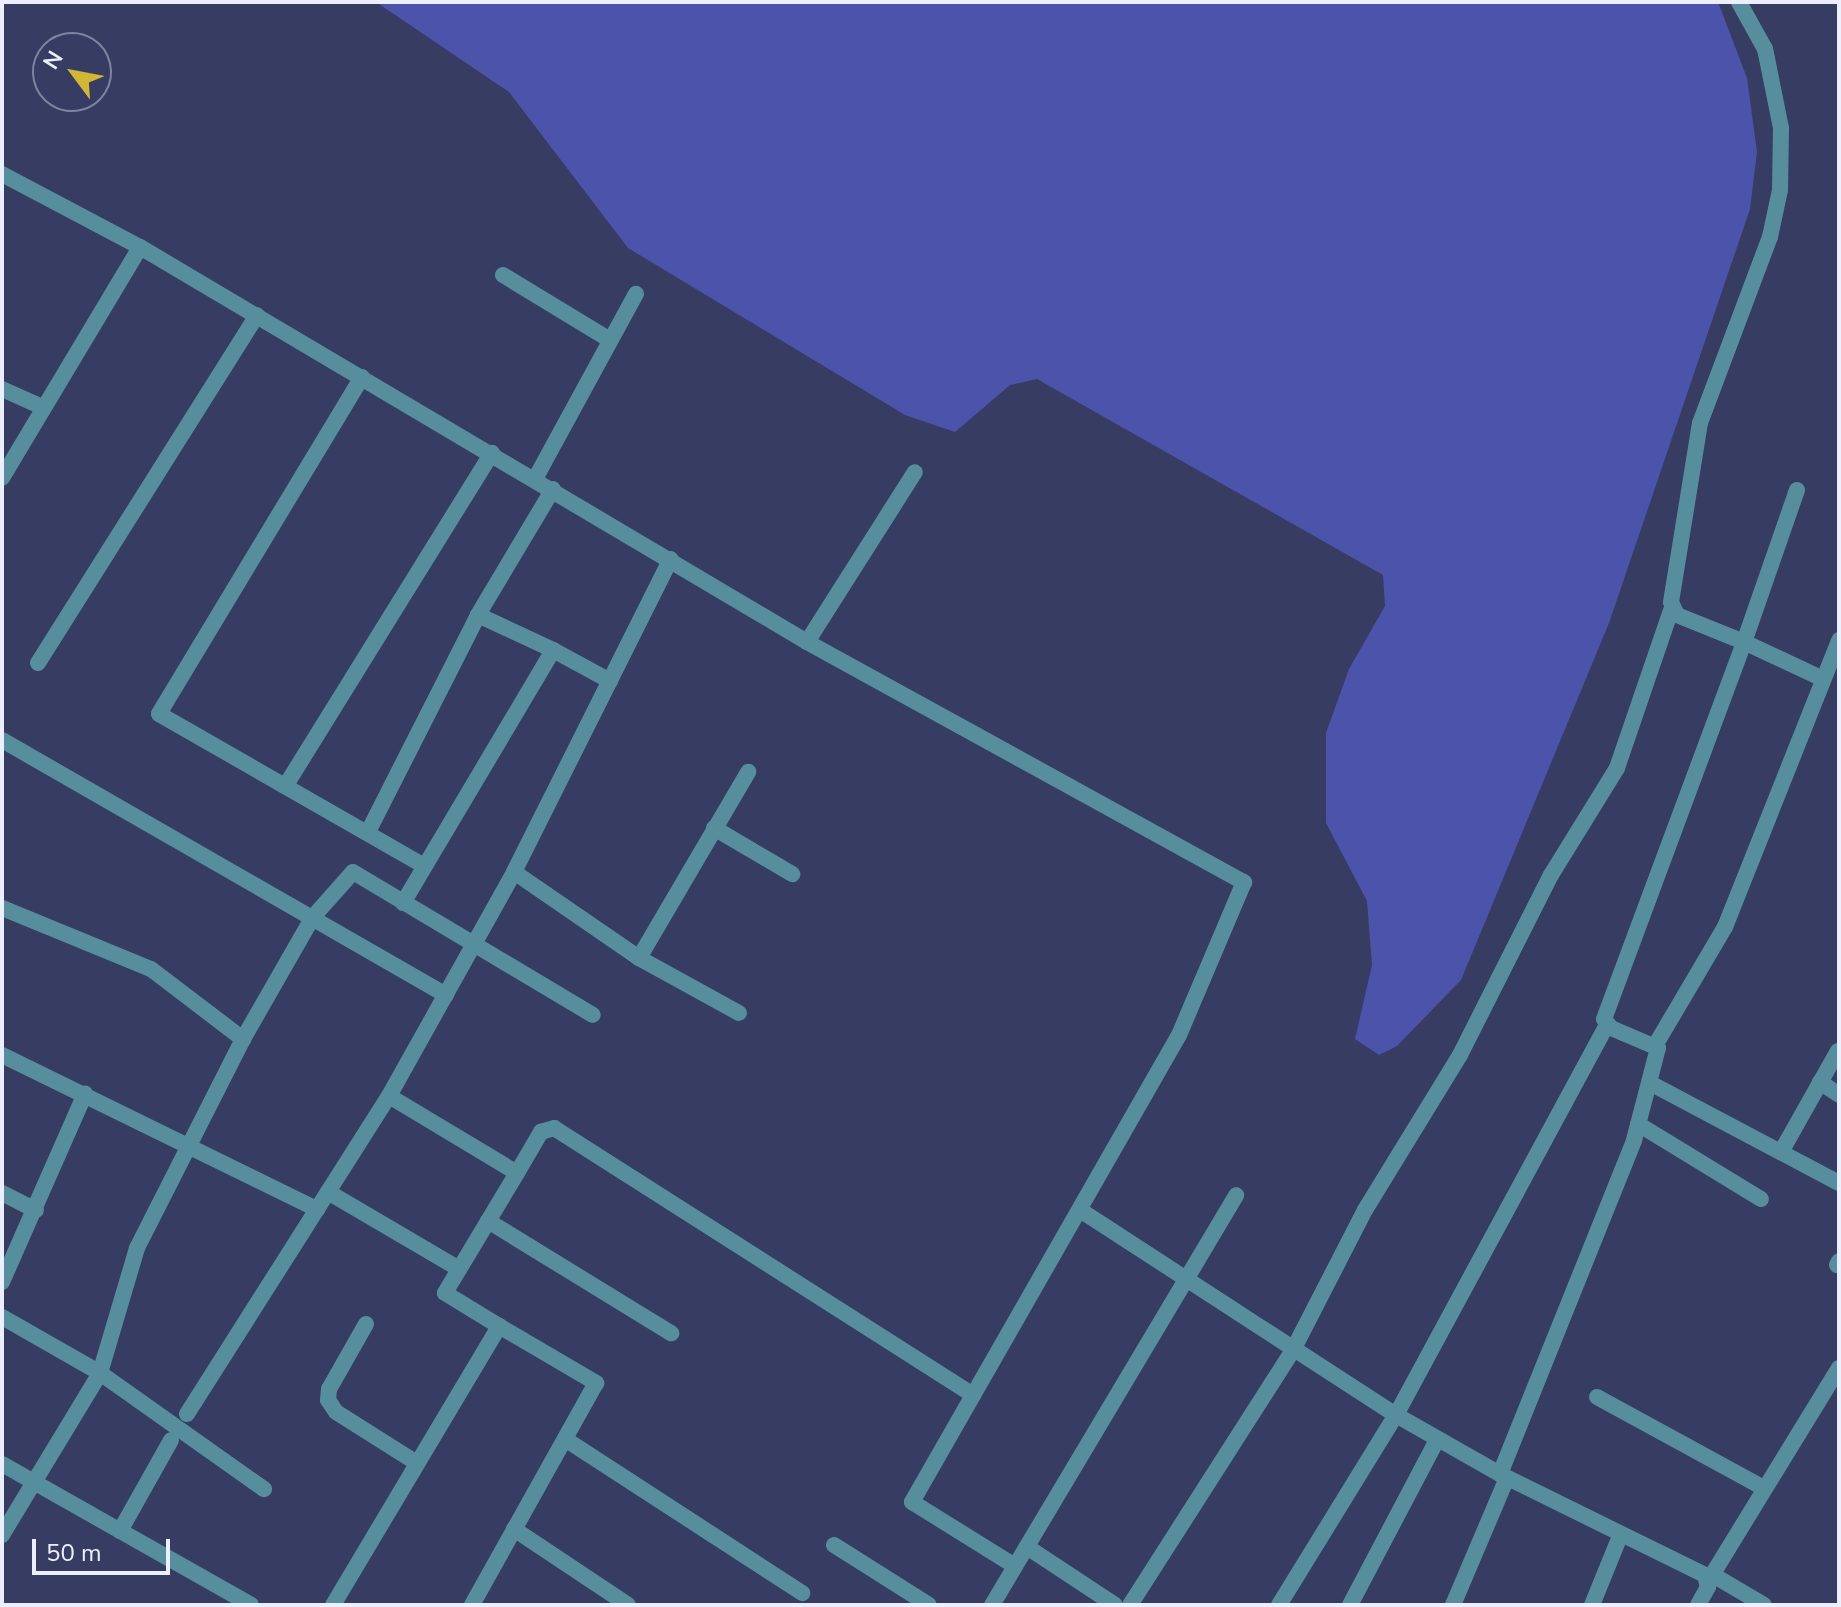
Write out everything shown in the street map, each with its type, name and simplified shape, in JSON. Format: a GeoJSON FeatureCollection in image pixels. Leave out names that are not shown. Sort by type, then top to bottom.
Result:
{"type":"FeatureCollection","features":[{"type":"Feature","properties":{"kind":"street"},"geometry":{"type":"LineString","coordinates":[[1130,1605],[1292,1352],[1365,1210],[1460,1055],[1551,875],[1617,768],[1671,610],[1700,423],[1770,237],[1780,190],[1781,128],[1765,49],[1739,2]]}},
{"type":"Feature","properties":{"kind":"street"},"geometry":{"type":"LineString","coordinates":[[2,174],[140,247],[257,315],[807,642],[1244,882],[1179,1035],[912,1502],[1015,1566]]}},
{"type":"Feature","properties":{"kind":"street"},"geometry":{"type":"LineString","coordinates":[[2,478],[140,247]]}},
{"type":"Feature","properties":{"kind":"street"},"geometry":{"type":"LineString","coordinates":[[503,275],[610,340]]}},
{"type":"Feature","properties":{"kind":"street"},"geometry":{"type":"LineString","coordinates":[[535,479],[636,294]]}},
{"type":"Feature","properties":{"kind":"street"},"geometry":{"type":"LineString","coordinates":[[38,663],[257,315]]}},
{"type":"Feature","properties":{"kind":"street"},"geometry":{"type":"LineString","coordinates":[[362,377],[159,714],[423,865]]}},
{"type":"Feature","properties":{"kind":"street"},"geometry":{"type":"LineString","coordinates":[[2,389],[42,407]]}},
{"type":"Feature","properties":{"kind":"street"},"geometry":{"type":"LineString","coordinates":[[286,785],[492,453]]}},
{"type":"Feature","properties":{"kind":"street"},"geometry":{"type":"LineString","coordinates":[[807,642],[915,472]]}},
{"type":"Feature","properties":{"kind":"street"},"geometry":{"type":"LineString","coordinates":[[368,832],[478,615],[553,489]]}},
{"type":"Feature","properties":{"kind":"street"},"geometry":{"type":"LineString","coordinates":[[1656,1044],[1607,1025],[1604,1019],[1797,490]]}},
{"type":"Feature","properties":{"kind":"street"},"geometry":{"type":"LineString","coordinates":[[187,1414],[389,1096],[514,872],[671,559]]}},
{"type":"Feature","properties":{"kind":"street"},"geometry":{"type":"LineString","coordinates":[[1671,610],[1821,678]]}},
{"type":"Feature","properties":{"kind":"street"},"geometry":{"type":"LineString","coordinates":[[478,615],[610,681]]}},
{"type":"Feature","properties":{"kind":"street"},"geometry":{"type":"LineString","coordinates":[[1453,1605],[1638,1124],[1650,1083],[1656,1044],[1725,927],[1821,678],[1839,640]]}},
{"type":"Feature","properties":{"kind":"street"},"geometry":{"type":"LineString","coordinates":[[403,903],[553,650]]}},
{"type":"Feature","properties":{"kind":"street"},"geometry":{"type":"LineString","coordinates":[[2,740],[446,995]]}},
{"type":"Feature","properties":{"kind":"street"},"geometry":{"type":"LineString","coordinates":[[639,958],[748,772]]}},
{"type":"Feature","properties":{"kind":"street"},"geometry":{"type":"LineString","coordinates":[[714,828],[792,874]]}},
{"type":"Feature","properties":{"kind":"street"},"geometry":{"type":"LineString","coordinates":[[2,1535],[100,1373],[137,1248],[188,1142],[313,917],[353,872],[593,1015]]}},
{"type":"Feature","properties":{"kind":"street"},"geometry":{"type":"LineString","coordinates":[[514,872],[639,958],[739,1013]]}},
{"type":"Feature","properties":{"kind":"street"},"geometry":{"type":"LineString","coordinates":[[2,908],[151,969],[243,1039]]}},
{"type":"Feature","properties":{"kind":"street"},"geometry":{"type":"LineString","coordinates":[[1279,1605],[1396,1415],[1607,1025]]}},
{"type":"Feature","properties":{"kind":"street"},"geometry":{"type":"LineString","coordinates":[[1781,1152],[1838,1051]]}},
{"type":"Feature","properties":{"kind":"street"},"geometry":{"type":"LineString","coordinates":[[2,1055],[188,1142],[317,1209]]}},
{"type":"Feature","properties":{"kind":"street"},"geometry":{"type":"LineString","coordinates":[[1820,1082],[1839,1095]]}},
{"type":"Feature","properties":{"kind":"street"},"geometry":{"type":"LineString","coordinates":[[1650,1083],[1839,1183]]}},
{"type":"Feature","properties":{"kind":"street"},"geometry":{"type":"LineString","coordinates":[[2,1282],[85,1094]]}},
{"type":"Feature","properties":{"kind":"street"},"geometry":{"type":"LineString","coordinates":[[389,1096],[517,1173]]}},
{"type":"Feature","properties":{"kind":"street"},"geometry":{"type":"LineString","coordinates":[[1638,1124],[1761,1199]]}},
{"type":"Feature","properties":{"kind":"street"},"geometry":{"type":"LineString","coordinates":[[472,1605],[596,1383],[445,1293],[541,1132],[554,1128],[973,1395]]}},
{"type":"Feature","properties":{"kind":"street"},"geometry":{"type":"LineString","coordinates":[[328,1192],[459,1269]]}},
{"type":"Feature","properties":{"kind":"street"},"geometry":{"type":"LineString","coordinates":[[2,1193],[36,1210]]}},
{"type":"Feature","properties":{"kind":"street"},"geometry":{"type":"LineString","coordinates":[[992,1605],[1236,1195]]}},
{"type":"Feature","properties":{"kind":"street"},"geometry":{"type":"LineString","coordinates":[[1080,1210],[1292,1352],[1437,1440],[1503,1477],[1764,1605]]}},
{"type":"Feature","properties":{"kind":"street"},"geometry":{"type":"LineString","coordinates":[[488,1221],[671,1333]]}},
{"type":"Feature","properties":{"kind":"street"},"geometry":{"type":"LineString","coordinates":[[2,1317],[100,1373],[264,1489]]}},
{"type":"Feature","properties":{"kind":"street"},"geometry":{"type":"LineString","coordinates":[[366,1324],[329,1389],[328,1400],[336,1412],[417,1463]]}},
{"type":"Feature","properties":{"kind":"street"},"geometry":{"type":"LineString","coordinates":[[333,1605],[499,1326]]}},
{"type":"Feature","properties":{"kind":"street"},"geometry":{"type":"LineString","coordinates":[[1698,1605],[1711,1577],[1839,1368]]}},
{"type":"Feature","properties":{"kind":"street"},"geometry":{"type":"LineString","coordinates":[[1597,1397],[1764,1488]]}},
{"type":"Feature","properties":{"kind":"street"},"geometry":{"type":"LineString","coordinates":[[565,1439],[802,1593]]}},
{"type":"Feature","properties":{"kind":"street"},"geometry":{"type":"LineString","coordinates":[[120,1531],[171,1440]]}},
{"type":"Feature","properties":{"kind":"street"},"geometry":{"type":"LineString","coordinates":[[1350,1605],[1437,1440]]}},
{"type":"Feature","properties":{"kind":"street"},"geometry":{"type":"LineString","coordinates":[[2,1464],[251,1605]]}},
{"type":"Feature","properties":{"kind":"street"},"geometry":{"type":"LineString","coordinates":[[514,1529],[628,1605]]}},
{"type":"Feature","properties":{"kind":"street"},"geometry":{"type":"LineString","coordinates":[[1592,1605],[1620,1536]]}},
{"type":"Feature","properties":{"kind":"street"},"geometry":{"type":"LineString","coordinates":[[834,1545],[929,1605]]}},
{"type":"Feature","properties":{"kind":"street"},"geometry":{"type":"LineString","coordinates":[[1027,1547],[1115,1605]]}},
{"type":"Feature","properties":{"kind":"shaded area"},"geometry":{"type":"Polygon","coordinates":[[[376,2],[1718,2],[1747,78],[1757,152],[1750,209],[1609,623],[1461,980],[1397,1046],[1379,1055],[1355,1039],[1372,965],[1367,901],[1326,823],[1326,733],[1349,669],[1385,606],[1383,575],[1037,379],[1010,385],[955,432],[905,415],[628,248],[509,92],[376,2]]]}}]}
